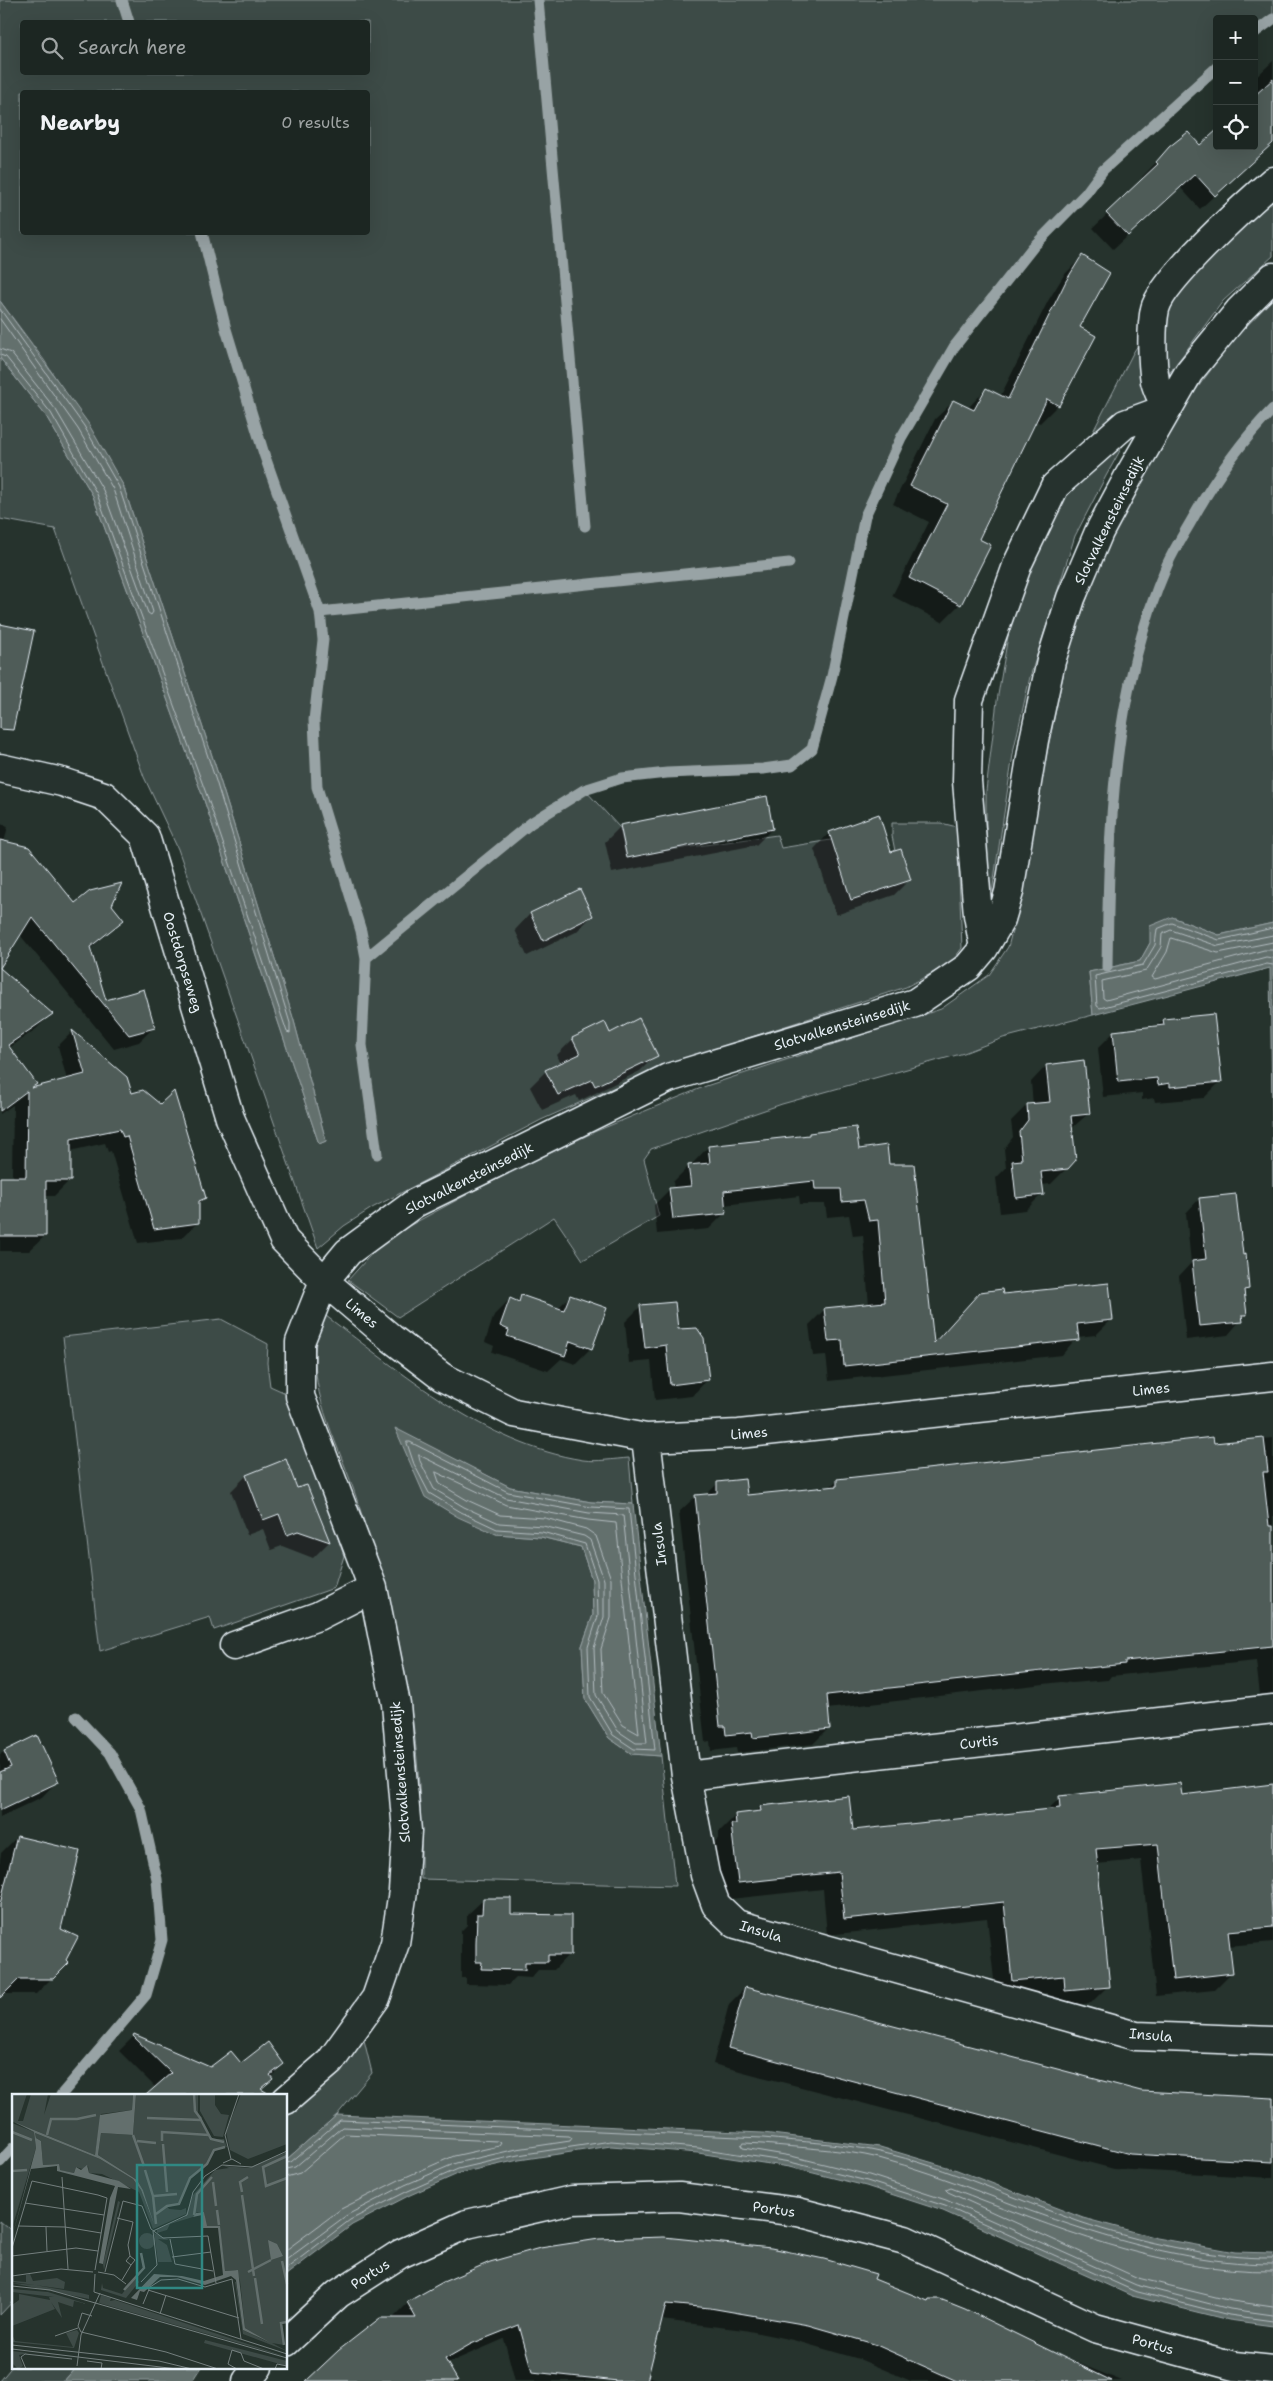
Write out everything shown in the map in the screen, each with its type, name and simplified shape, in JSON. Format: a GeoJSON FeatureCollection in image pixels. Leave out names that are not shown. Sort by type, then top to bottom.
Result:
{"type":"FeatureCollection","features":[{"type":"Feature","properties":{"kind":"street"},"geometry":{"type":"LineString","coordinates":[[984,948],[978,915],[967,781],[969,700],[1018,563],[1055,486],[1125,424],[1166,409],[1155,381],[1154,336],[1156,307],[1170,285],[1220,230],[1273,180]]}},
{"type":"Feature","properties":{"kind":"street","name":"Slotvalkensteinsedijk"},"geometry":{"type":"LineString","coordinates":[[288,2098],[330,2062],[376,1998],[396,1934],[403,1891],[407,1831],[396,1704],[373,1588],[300,1396],[300,1342],[324,1281],[348,1252],[415,1203],[668,1078],[915,1003],[968,967],[984,948],[1001,919],[1010,892],[1041,702],[1071,598],[1099,532],[1166,409],[1189,372],[1239,311],[1273,277]]}},
{"type":"Feature","properties":{"kind":"street","name":"Oostdorpseweg"},"geometry":{"type":"LineString","coordinates":[[0,768],[62,782],[104,796],[145,836],[230,1118],[284,1240]]}},
{"type":"Feature","properties":{"kind":"street","name":"Limes"},"geometry":{"type":"LineString","coordinates":[[284,1240],[324,1281],[391,1338],[442,1377],[514,1413],[646,1438],[740,1434],[1273,1376]]}},
{"type":"Feature","properties":{"kind":"street","name":"Insula"},"geometry":{"type":"LineString","coordinates":[[646,1438],[686,1776],[705,1875],[716,1905],[736,1924],[1136,2036],[1273,2040]]}},
{"type":"Feature","properties":{"kind":"street"},"geometry":{"type":"LineString","coordinates":[[234,1646],[318,1616],[373,1588]]}},
{"type":"Feature","properties":{"kind":"street","name":"Curtis"},"geometry":{"type":"LineString","coordinates":[[686,1776],[1273,1709]]}},
{"type":"Feature","properties":{"kind":"street","name":"Portus"},"geometry":{"type":"LineString","coordinates":[[288,2340],[338,2294],[400,2254],[467,2224],[572,2200],[679,2197],[798,2212],[905,2240],[1095,2328],[1234,2366],[1273,2370]]}},
{"type":"Feature","properties":{"kind":"street"},"geometry":{"type":"LineString","coordinates":[[247,2381],[257,2368]]}},
{"type":"Feature","properties":{"kind":"shaded area"},"geometry":{"type":"Polygon","coordinates":[[[0,0],[1273,0],[1273,19],[1258,30],[1258,15],[1213,15],[1213,71],[1103,170],[1086,193],[1033,247],[954,347],[901,438],[865,516],[832,676],[812,749],[792,765],[763,769],[667,773],[622,778],[585,790],[620,828],[626,856],[777,835],[781,848],[837,839],[900,876],[892,836],[892,823],[941,823],[957,827],[962,948],[951,963],[906,987],[662,1066],[541,1120],[372,1208],[344,1226],[318,1248],[178,849],[144,777],[55,529],[0,519],[0,358],[46,416],[93,496],[203,797],[319,1144],[326,1141],[294,1021],[220,780],[123,485],[44,360],[0,301],[0,0]]]}},
{"type":"Feature","properties":{"kind":"shaded area"},"geometry":{"type":"Polygon","coordinates":[[[1273,191],[1273,256],[1223,301],[1171,371],[1138,418],[1075,536],[1030,677],[1014,748],[992,892],[986,892],[986,791],[997,701],[1008,636],[1024,577],[1047,522],[1133,353],[1155,318],[1273,191]]]}},
{"type":"Feature","properties":{"kind":"shaded area"},"geometry":{"type":"Polygon","coordinates":[[[1273,299],[1273,923],[1219,935],[1172,917],[1150,943],[1140,961],[1089,972],[1093,1015],[1003,1038],[964,1053],[782,1104],[651,1149],[644,1159],[659,1216],[583,1260],[554,1217],[398,1317],[348,1280],[385,1239],[479,1188],[594,1132],[706,1086],[941,1009],[989,975],[1008,947],[1022,894],[1035,809],[1067,657],[1090,590],[1118,521],[1153,455],[1192,395],[1234,339],[1273,299]]]}},
{"type":"Feature","properties":{"kind":"shaded area"},"geometry":{"type":"Polygon","coordinates":[[[326,1316],[385,1361],[447,1404],[479,1423],[512,1439],[547,1452],[583,1460],[600,1461],[629,1458],[633,1504],[591,1502],[510,1487],[395,1429],[496,1534],[541,1537],[581,1547],[592,1580],[593,1615],[582,1646],[585,1699],[609,1738],[632,1754],[661,1756],[675,1886],[421,1879],[421,1825],[416,1745],[403,1664],[394,1622],[377,1561],[328,1422],[317,1383],[316,1341],[326,1316]]]}},
{"type":"Feature","properties":{"kind":"shaded area"},"geometry":{"type":"Polygon","coordinates":[[[221,1319],[268,1344],[267,1363],[270,1386],[290,1395],[344,1556],[334,1588],[214,1630],[210,1617],[100,1651],[63,1337],[221,1319]]]}},
{"type":"Feature","properties":{"kind":"shaded area"},"geometry":{"type":"Polygon","coordinates":[[[364,2040],[372,2073],[337,2115],[288,2158],[288,2116],[325,2084],[364,2040]]]}},
{"type":"Feature","properties":{"kind":"shaded area"},"geometry":{"type":"Polygon","coordinates":[[[0,2221],[12,2231],[12,2302],[0,2315],[0,2221]]]}},
{"type":"Feature","properties":{"kind":"shaded area"},"geometry":{"type":"Polygon","coordinates":[[[12,2366],[12,2368],[75,2368],[64,2381],[0,2381],[12,2366]]]}},
{"type":"Feature","properties":{"kind":"water"},"geometry":{"type":"Polygon","coordinates":[[[0,301],[88,423],[123,485],[220,780],[294,1021],[326,1141],[319,1144],[203,797],[93,496],[46,416],[0,358],[0,301]]]}},
{"type":"Feature","properties":{"kind":"water"},"geometry":{"type":"Polygon","coordinates":[[[1172,917],[1219,935],[1273,923],[1273,1186],[1270,968],[1093,1015],[1089,972],[1140,961],[1150,943],[1150,926],[1172,917]]]}},
{"type":"Feature","properties":{"kind":"water"},"geometry":{"type":"Polygon","coordinates":[[[395,1428],[510,1487],[591,1502],[633,1504],[661,1756],[632,1754],[609,1738],[585,1699],[582,1646],[593,1615],[592,1580],[581,1547],[541,1537],[496,1534],[458,1517],[425,1497],[395,1428]]]}},
{"type":"Feature","properties":{"kind":"water"},"geometry":{"type":"Polygon","coordinates":[[[337,2115],[763,2133],[880,2147],[957,2170],[1083,2218],[1157,2238],[1235,2252],[1273,2253],[1273,2326],[1229,2320],[1132,2296],[943,2211],[866,2186],[789,2167],[698,2153],[611,2146],[519,2160],[460,2173],[410,2195],[352,2225],[288,2273],[288,2158],[337,2115]]]}},
{"type":"Feature","properties":{"kind":"water"},"geometry":{"type":"Polygon","coordinates":[[[75,2368],[200,2368],[192,2381],[64,2381],[75,2368]]]}},
{"type":"Feature","properties":{"kind":"building"},"geometry":{"type":"Polygon","coordinates":[[[1273,79],[1273,143],[1215,196],[1195,174],[1128,236],[1106,213],[1158,164],[1156,162],[1169,147],[1188,132],[1200,145],[1213,134],[1213,150],[1258,150],[1258,92],[1273,79]]]}},
{"type":"Feature","properties":{"kind":"building"},"geometry":{"type":"Polygon","coordinates":[[[1082,255],[1110,273],[1080,327],[1096,336],[1059,406],[1047,399],[979,539],[991,545],[961,605],[909,578],[947,504],[910,486],[953,400],[974,410],[986,388],[1008,399],[1066,281],[1082,255]]]}},
{"type":"Feature","properties":{"kind":"building"},"geometry":{"type":"Polygon","coordinates":[[[0,624],[34,631],[13,730],[0,729],[0,624]]]}},
{"type":"Feature","properties":{"kind":"building"},"geometry":{"type":"Polygon","coordinates":[[[767,796],[773,829],[627,858],[620,825],[767,796]]]}},
{"type":"Feature","properties":{"kind":"building"},"geometry":{"type":"Polygon","coordinates":[[[879,814],[891,852],[901,849],[911,880],[851,900],[829,832],[879,814]]]}},
{"type":"Feature","properties":{"kind":"building"},"geometry":{"type":"Polygon","coordinates":[[[0,840],[29,847],[75,903],[90,891],[122,883],[112,905],[124,920],[90,947],[106,1000],[144,989],[155,1028],[129,1035],[32,917],[0,968],[0,840]]]}},
{"type":"Feature","properties":{"kind":"building"},"geometry":{"type":"Polygon","coordinates":[[[580,889],[593,916],[543,941],[530,913],[580,889]]]}},
{"type":"Feature","properties":{"kind":"building"},"geometry":{"type":"Polygon","coordinates":[[[0,968],[53,1014],[8,1045],[37,1084],[31,1088],[85,1074],[72,1030],[127,1077],[132,1093],[143,1090],[160,1104],[174,1091],[206,1198],[199,1201],[199,1223],[154,1229],[127,1136],[123,1137],[120,1129],[71,1139],[71,1181],[46,1181],[46,1236],[0,1236],[0,1177],[26,1177],[27,1091],[0,1111],[0,968]]]}},
{"type":"Feature","properties":{"kind":"building"},"geometry":{"type":"Polygon","coordinates":[[[1214,1014],[1222,1082],[1170,1087],[1170,1083],[1158,1085],[1157,1078],[1118,1082],[1113,1031],[1164,1025],[1163,1019],[1214,1014]]]}},
{"type":"Feature","properties":{"kind":"building"},"geometry":{"type":"Polygon","coordinates":[[[639,1018],[658,1056],[595,1086],[592,1080],[558,1095],[545,1070],[580,1054],[572,1038],[605,1022],[610,1033],[639,1018]]]}},
{"type":"Feature","properties":{"kind":"building"},"geometry":{"type":"Polygon","coordinates":[[[1084,1060],[1090,1114],[1071,1116],[1076,1160],[1068,1169],[1041,1172],[1044,1195],[1016,1198],[1012,1161],[1022,1160],[1019,1132],[1028,1120],[1027,1104],[1050,1102],[1046,1065],[1084,1060]]]}},
{"type":"Feature","properties":{"kind":"building"},"geometry":{"type":"Polygon","coordinates":[[[856,1127],[859,1149],[887,1145],[889,1164],[914,1164],[934,1343],[980,1292],[1002,1289],[1003,1294],[1109,1283],[1113,1320],[1077,1324],[1079,1340],[844,1366],[842,1340],[828,1341],[824,1308],[885,1302],[878,1220],[869,1221],[864,1200],[842,1202],[841,1189],[815,1189],[814,1181],[724,1191],[726,1214],[673,1219],[669,1188],[691,1186],[688,1165],[710,1163],[708,1146],[809,1135],[809,1133],[856,1127]]]}},
{"type":"Feature","properties":{"kind":"building"},"geometry":{"type":"Polygon","coordinates":[[[1236,1194],[1243,1255],[1246,1254],[1249,1289],[1244,1290],[1247,1315],[1242,1315],[1243,1322],[1199,1326],[1192,1261],[1206,1259],[1199,1198],[1236,1194]]]}},
{"type":"Feature","properties":{"kind":"building"},"geometry":{"type":"Polygon","coordinates":[[[521,1295],[564,1310],[570,1295],[607,1308],[592,1349],[570,1341],[565,1356],[507,1336],[509,1330],[500,1326],[510,1298],[519,1302],[521,1295]]]}},
{"type":"Feature","properties":{"kind":"building"},"geometry":{"type":"Polygon","coordinates":[[[675,1302],[678,1329],[697,1328],[704,1338],[709,1380],[670,1385],[666,1345],[645,1348],[640,1305],[675,1302]]]}},
{"type":"Feature","properties":{"kind":"building"},"geometry":{"type":"Polygon","coordinates":[[[1213,1437],[1214,1443],[1264,1438],[1268,1472],[1263,1472],[1269,1526],[1273,1526],[1273,1646],[1125,1661],[1125,1664],[1088,1668],[1078,1667],[827,1695],[830,1729],[753,1738],[752,1732],[726,1735],[725,1726],[720,1726],[695,1495],[717,1493],[717,1482],[745,1479],[747,1495],[837,1486],[837,1479],[1213,1437]]]}},
{"type":"Feature","properties":{"kind":"building"},"geometry":{"type":"Polygon","coordinates":[[[286,1459],[297,1488],[307,1485],[330,1542],[298,1531],[287,1535],[279,1514],[263,1520],[246,1475],[286,1459]]]}},
{"type":"Feature","properties":{"kind":"building"},"geometry":{"type":"Polygon","coordinates":[[[37,1735],[59,1782],[0,1810],[0,1772],[11,1767],[4,1751],[37,1735]]]}},
{"type":"Feature","properties":{"kind":"building"},"geometry":{"type":"Polygon","coordinates":[[[1180,1783],[1182,1795],[1273,1784],[1273,1880],[1270,1880],[1273,1927],[1228,1931],[1233,1973],[1173,1980],[1158,1844],[1096,1849],[1110,1987],[1065,1991],[1064,1976],[1012,1981],[1004,1902],[844,1919],[839,1872],[738,1883],[731,1824],[736,1824],[735,1814],[761,1811],[760,1806],[849,1796],[853,1830],[1060,1808],[1059,1796],[1180,1783]]]}},
{"type":"Feature","properties":{"kind":"building"},"geometry":{"type":"Polygon","coordinates":[[[17,1836],[80,1851],[61,1929],[78,1937],[66,1960],[69,1963],[53,1979],[19,1979],[0,1998],[0,1904],[17,1836]]]}},
{"type":"Feature","properties":{"kind":"building"},"geometry":{"type":"Polygon","coordinates":[[[483,1898],[511,1898],[511,1914],[571,1915],[571,1955],[548,1955],[548,1962],[525,1962],[525,1970],[481,1969],[482,1962],[476,1962],[476,1944],[477,1914],[482,1914],[483,1898]]]}},
{"type":"Feature","properties":{"kind":"building"},"geometry":{"type":"Polygon","coordinates":[[[745,1987],[1141,2091],[1273,2098],[1273,2162],[1130,2154],[728,2048],[745,1987]]]}},
{"type":"Feature","properties":{"kind":"building"},"geometry":{"type":"Polygon","coordinates":[[[134,2034],[210,2067],[231,2051],[241,2063],[268,2042],[284,2064],[270,2075],[273,2079],[261,2089],[269,2094],[147,2094],[171,2073],[133,2036],[134,2034]]]}},
{"type":"Feature","properties":{"kind":"building"},"geometry":{"type":"Polygon","coordinates":[[[664,2237],[771,2248],[824,2259],[876,2274],[874,2279],[928,2301],[929,2299],[940,2299],[965,2309],[1112,2381],[957,2381],[874,2344],[808,2325],[710,2308],[666,2304],[647,2381],[618,2381],[532,2372],[519,2325],[471,2344],[445,2359],[458,2381],[306,2381],[339,2350],[380,2318],[416,2318],[407,2302],[443,2282],[490,2262],[540,2248],[599,2239],[664,2237]]]}},
{"type":"Feature","properties":{"kind":"waterway"},"geometry":{"type":"LineString","coordinates":[[122,0],[128,20]]}},
{"type":"Feature","properties":{"kind":"waterway"},"geometry":{"type":"LineString","coordinates":[[538,0],[585,526]]}},
{"type":"Feature","properties":{"kind":"waterway"},"geometry":{"type":"LineString","coordinates":[[1258,30],[1273,19]]}},
{"type":"Feature","properties":{"kind":"waterway"},"geometry":{"type":"LineString","coordinates":[[366,958],[531,823],[584,790],[622,778],[667,773],[763,769],[792,765],[812,749],[832,676],[865,516],[901,438],[954,347],[1033,247],[1086,193],[1103,170],[1213,71]]}},
{"type":"Feature","properties":{"kind":"waterway"},"geometry":{"type":"LineString","coordinates":[[203,235],[226,329],[264,454],[320,612],[323,640],[314,720],[317,787],[361,931],[366,958],[362,1045],[377,1154]]}},
{"type":"Feature","properties":{"kind":"waterway"},"geometry":{"type":"LineString","coordinates":[[1107,967],[1109,864],[1117,763],[1134,663],[1148,614],[1167,565],[1201,503],[1239,447],[1273,409]]}},
{"type":"Feature","properties":{"kind":"waterway"},"geometry":{"type":"LineString","coordinates":[[320,612],[789,563]]}},
{"type":"Feature","properties":{"kind":"waterway"},"geometry":{"type":"LineString","coordinates":[[62,2094],[146,1995],[162,1940],[157,1879],[141,1809],[110,1753],[76,1717]]}},
{"type":"Feature","properties":{"kind":"waterway"},"geometry":{"type":"LineString","coordinates":[[0,2162],[12,2149]]}}]}
